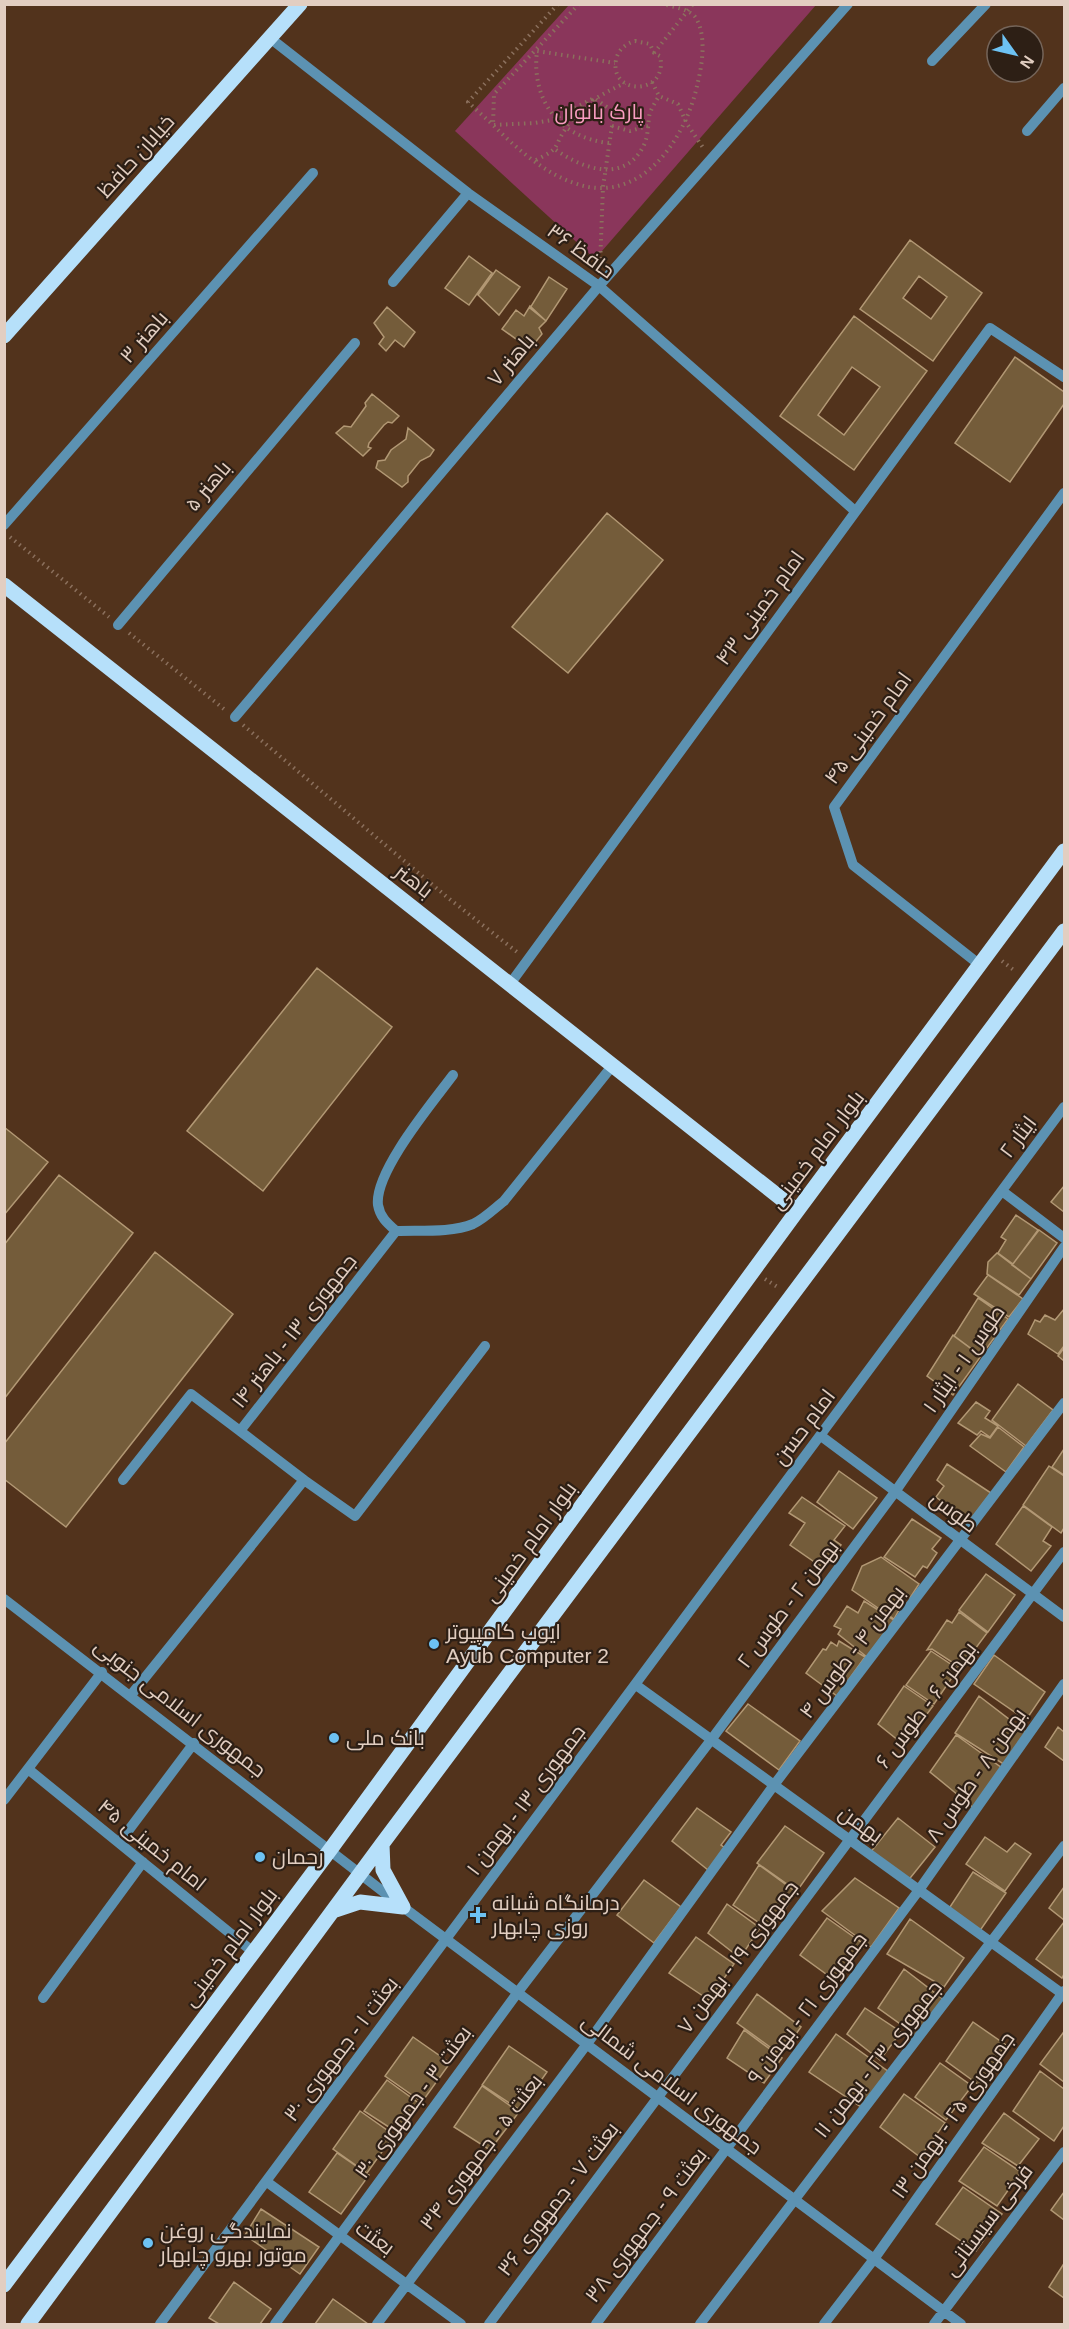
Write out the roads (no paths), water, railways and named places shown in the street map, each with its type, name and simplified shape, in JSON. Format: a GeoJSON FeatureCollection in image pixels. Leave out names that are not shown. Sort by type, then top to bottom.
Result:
{"type":"FeatureCollection","features":[{"type":"Feature","properties":{"kind":"main road","name":"خیابان حافظ"},"geometry":{"type":"LineString","coordinates":[[4,336],[300,4]]}},
{"type":"Feature","properties":{"kind":"main road","name":"باهنر"},"geometry":{"type":"LineString","coordinates":[[4,585],[797,1211]]}},
{"type":"Feature","properties":{"kind":"main road","name":"بلوار امام خمینی"},"geometry":{"type":"LineString","coordinates":[[4,2284],[330,1850],[797,1211],[1065,851]]}},
{"type":"Feature","properties":{"kind":"main road"},"geometry":{"type":"LineString","coordinates":[[28,2325],[382,1844],[1065,931]]}},
{"type":"Feature","properties":{"kind":"main road"},"geometry":{"type":"LineString","coordinates":[[382,1844],[383,1870],[404,1907]]}},
{"type":"Feature","properties":{"kind":"main road"},"geometry":{"type":"LineString","coordinates":[[333,1911],[360,1902],[404,1907]]}},
{"type":"Feature","properties":{"kind":"street","name":"باهنر ۷"},"geometry":{"type":"LineString","coordinates":[[235,717],[598,286],[848,4]]}},
{"type":"Feature","properties":{"kind":"street"},"geometry":{"type":"LineString","coordinates":[[932,61],[986,4]]}},
{"type":"Feature","properties":{"kind":"street","name":"حافظ ۳۶"},"geometry":{"type":"LineString","coordinates":[[270,38],[468,193],[598,286],[855,512]]}},
{"type":"Feature","properties":{"kind":"street"},"geometry":{"type":"LineString","coordinates":[[1027,131],[1065,88]]}},
{"type":"Feature","properties":{"kind":"street","name":"باهنر ۳"},"geometry":{"type":"LineString","coordinates":[[4,525],[313,173]]}},
{"type":"Feature","properties":{"kind":"street"},"geometry":{"type":"LineString","coordinates":[[393,282],[468,193]]}},
{"type":"Feature","properties":{"kind":"street","name":"امام خمینی ۴۳"},"geometry":{"type":"LineString","coordinates":[[510,984],[990,328],[1065,377]]}},
{"type":"Feature","properties":{"kind":"street","name":"باهنر ۵"},"geometry":{"type":"LineString","coordinates":[[118,625],[355,343]]}},
{"type":"Feature","properties":{"kind":"street","name":"امام خمینی ۴۵"},"geometry":{"type":"LineString","coordinates":[[980,965],[853,865],[834,807],[1065,493]]}},
{"type":"Feature","properties":{"kind":"street"},"geometry":{"type":"LineString","coordinates":[[453,1075],[406,1139],[380,1187],[378,1205],[383,1220],[396,1231],[452,1228],[473,1224],[490,1212],[504,1201],[613,1065]]}},
{"type":"Feature","properties":{"kind":"street","name":"ایثار ۲"},"geometry":{"type":"LineString","coordinates":[[1002,1191],[1065,1107]]}},
{"type":"Feature","properties":{"kind":"street"},"geometry":{"type":"LineString","coordinates":[[1002,1191],[1065,1238]]}},
{"type":"Feature","properties":{"kind":"street","name":"امام حسن"},"geometry":{"type":"LineString","coordinates":[[636,1685],[1002,1191]]}},
{"type":"Feature","properties":{"kind":"street","name":"جمهوری ۱۳ - باهنر ۱۴"},"geometry":{"type":"LineString","coordinates":[[396,1231],[240,1431],[355,1516],[485,1346]]}},
{"type":"Feature","properties":{"kind":"street","name":"طوس ۱ - ایثار ۱"},"geometry":{"type":"LineString","coordinates":[[895,1492],[1065,1247]]}},
{"type":"Feature","properties":{"kind":"street"},"geometry":{"type":"LineString","coordinates":[[123,1480],[191,1394],[240,1431]]}},
{"type":"Feature","properties":{"kind":"street","name":"بهمن ۴ - طوس ۴"},"geometry":{"type":"LineString","coordinates":[[587,2043],[774,1785],[961,1542],[1065,1402]]}},
{"type":"Feature","properties":{"kind":"street","name":"طوس"},"geometry":{"type":"LineString","coordinates":[[821,1436],[1065,1617]]}},
{"type":"Feature","properties":{"kind":"street"},"geometry":{"type":"LineString","coordinates":[[131,1695],[304,1480]]}},
{"type":"Feature","properties":{"kind":"street","name":"بهمن ۲ - طوس ۲"},"geometry":{"type":"LineString","coordinates":[[518,1992],[711,1740],[895,1492]]}},
{"type":"Feature","properties":{"kind":"street","name":"بهمن ۶ - طوس ۶"},"geometry":{"type":"LineString","coordinates":[[850,1840],[1065,1552]]}},
{"type":"Feature","properties":{"kind":"street","name":"جمهوری اسلامی جنوبی"},"geometry":{"type":"LineString","coordinates":[[4,1599],[102,1672],[361,1874]]}},
{"type":"Feature","properties":{"kind":"street"},"geometry":{"type":"LineString","coordinates":[[4,1800],[102,1672]]}},
{"type":"Feature","properties":{"kind":"street","name":"بهمن ۸ - طوس ۸"},"geometry":{"type":"LineString","coordinates":[[919,1890],[1065,1684]]}},
{"type":"Feature","properties":{"kind":"street","name":"بهمن"},"geometry":{"type":"LineString","coordinates":[[636,1685],[1064,1993]]}},
{"type":"Feature","properties":{"kind":"street","name":"جمهوری ۱۳ - بهمن ۱"},"geometry":{"type":"LineString","coordinates":[[447,1939],[636,1685]]}},
{"type":"Feature","properties":{"kind":"street"},"geometry":{"type":"LineString","coordinates":[[119,1843],[194,1743]]}},
{"type":"Feature","properties":{"kind":"street","name":"امام خمینی ۴۵"},"geometry":{"type":"LineString","coordinates":[[28,1769],[252,1951]]}},
{"type":"Feature","properties":{"kind":"street","name":"جمهوری ۱۹ - بهمن ۷"},"geometry":{"type":"LineString","coordinates":[[658,2097],[850,1840]]}},
{"type":"Feature","properties":{"kind":"street","name":"جمهوری ۲۳ - بهمن ۱۱"},"geometry":{"type":"LineString","coordinates":[[700,2325],[1065,1846]]}},
{"type":"Feature","properties":{"kind":"street"},"geometry":{"type":"LineString","coordinates":[[43,1998],[143,1862]]}},
{"type":"Feature","properties":{"kind":"street","name":"جمهوری اسلامی شمالی"},"geometry":{"type":"LineString","coordinates":[[361,1874],[961,2325]]}},
{"type":"Feature","properties":{"kind":"street","name":"جمهوری ۲۱ - بهمن ۹"},"geometry":{"type":"LineString","coordinates":[[727,2149],[919,1890]]}},
{"type":"Feature","properties":{"kind":"street","name":"بعثت ۱ - جمهوری ۳۰"},"geometry":{"type":"LineString","coordinates":[[160,2325],[447,1939]]}},
{"type":"Feature","properties":{"kind":"street","name":"بعثت ۳ - جمهوری ۳۰"},"geometry":{"type":"LineString","coordinates":[[275,2325],[518,1992]]}},
{"type":"Feature","properties":{"kind":"street","name":"جمهوری ۲۵ - بهمن ۱۳"},"geometry":{"type":"LineString","coordinates":[[824,2325],[874,2259],[1064,1993]]}},
{"type":"Feature","properties":{"kind":"street","name":"بعثت ۵ - جمهوری ۳۴"},"geometry":{"type":"LineString","coordinates":[[377,2325],[587,2043]]}},
{"type":"Feature","properties":{"kind":"street","name":"بعثت ۷ - جمهوری ۳۶"},"geometry":{"type":"LineString","coordinates":[[489,2325],[658,2097]]}},
{"type":"Feature","properties":{"kind":"street","name":"بعثت ۹ - جمهوری ۳۸"},"geometry":{"type":"LineString","coordinates":[[596,2325],[727,2149]]}},
{"type":"Feature","properties":{"kind":"street","name":"فرخی سیستانی"},"geometry":{"type":"LineString","coordinates":[[934,2325],[1065,2152]]}},
{"type":"Feature","properties":{"kind":"street","name":"بعثت"},"geometry":{"type":"LineString","coordinates":[[267,2182],[461,2325]]}},
{"type":"Feature","properties":{"kind":"place","name":"ایوب کامپیوتر Ayub Computer 2"},"geometry":{"type":"Point","coordinates":[434,1644]}},
{"type":"Feature","properties":{"kind":"place","name":"بانک ملی"},"geometry":{"type":"Point","coordinates":[334,1738]}},
{"type":"Feature","properties":{"kind":"place","name":"رحمان"},"geometry":{"type":"Point","coordinates":[260,1857]}},
{"type":"Feature","properties":{"kind":"place","name":"درمانگاه شبانه روزی چابهار"},"geometry":{"type":"Point","coordinates":[478,1915]}},
{"type":"Feature","properties":{"kind":"place","name":"نمایندگی روغن موتور بهرو چابهار"},"geometry":{"type":"Point","coordinates":[148,2243]}},
{"type":"Feature","properties":{"kind":"park label","name":"پارک بانوان"},"geometry":{"type":"Point","coordinates":[599,112]}}]}
